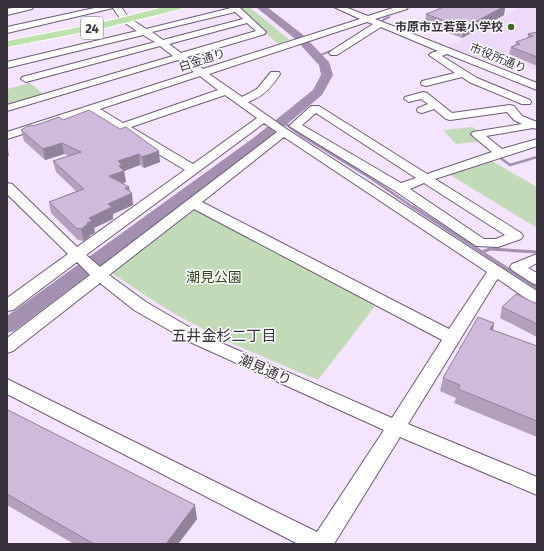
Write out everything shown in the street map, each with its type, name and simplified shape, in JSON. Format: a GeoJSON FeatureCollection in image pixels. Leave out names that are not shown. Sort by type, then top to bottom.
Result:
{"type":"FeatureCollection","features":[{"type":"Feature","properties":{"kind":"main road","name":"24"},"geometry":{"type":"LineString","coordinates":[[7,44],[74,32],[176,7]]}},
{"type":"Feature","properties":{"kind":"street"},"geometry":{"type":"LineString","coordinates":[[9,10],[29,7]]}},
{"type":"Feature","properties":{"kind":"street"},"geometry":{"type":"LineString","coordinates":[[7,30],[93,8],[110,7]]}},
{"type":"Feature","properties":{"kind":"street"},"geometry":{"type":"LineString","coordinates":[[117,7],[125,19],[144,30],[284,132],[537,298]]}},
{"type":"Feature","properties":{"kind":"street","name":"市役所通り"},"geometry":{"type":"LineString","coordinates":[[338,7],[364,23],[446,51],[537,87]]}},
{"type":"Feature","properties":{"kind":"street","name":"白金通り"},"geometry":{"type":"LineString","coordinates":[[7,136],[317,36],[364,23],[404,7]]}},
{"type":"Feature","properties":{"kind":"street"},"geometry":{"type":"LineString","coordinates":[[7,108],[262,32],[235,8],[8,64]]}},
{"type":"Feature","properties":{"kind":"street"},"geometry":{"type":"LineString","coordinates":[[26,79],[249,20]]}},
{"type":"Feature","properties":{"kind":"street"},"geometry":{"type":"LineString","coordinates":[[334,53],[376,27]]}},
{"type":"Feature","properties":{"kind":"street"},"geometry":{"type":"LineString","coordinates":[[446,51],[434,55],[473,80],[526,102]]}},
{"type":"Feature","properties":{"kind":"street"},"geometry":{"type":"LineString","coordinates":[[8,64],[46,96]]}},
{"type":"Feature","properties":{"kind":"street"},"geometry":{"type":"LineString","coordinates":[[240,101],[252,98],[261,92],[269,84],[275,74]]}},
{"type":"Feature","properties":{"kind":"street"},"geometry":{"type":"LineString","coordinates":[[426,83],[463,74]]}},
{"type":"Feature","properties":{"kind":"street"},"geometry":{"type":"LineString","coordinates":[[121,127],[226,91]]}},
{"type":"Feature","properties":{"kind":"street"},"geometry":{"type":"LineString","coordinates":[[409,99],[423,95],[450,117],[510,108],[518,118],[536,126]]}},
{"type":"Feature","properties":{"kind":"street"},"geometry":{"type":"LineString","coordinates":[[448,115],[526,102],[537,98]]}},
{"type":"Feature","properties":{"kind":"street"},"geometry":{"type":"LineString","coordinates":[[422,110],[434,104]]}},
{"type":"Feature","properties":{"kind":"street"},"geometry":{"type":"LineString","coordinates":[[315,108],[516,236],[498,243],[481,243],[400,188],[359,164],[295,126],[315,108]]}},
{"type":"Feature","properties":{"kind":"street"},"geometry":{"type":"LineString","coordinates":[[92,109],[192,169]]}},
{"type":"Feature","properties":{"kind":"street"},"geometry":{"type":"LineString","coordinates":[[7,306],[192,169],[264,118]]}},
{"type":"Feature","properties":{"kind":"street"},"geometry":{"type":"LineString","coordinates":[[500,154],[477,134],[536,126]]}},
{"type":"Feature","properties":{"kind":"street"},"geometry":{"type":"LineString","coordinates":[[7,347],[284,132]]}},
{"type":"Feature","properties":{"kind":"street"},"geometry":{"type":"LineString","coordinates":[[400,188],[453,168],[534,146]]}},
{"type":"Feature","properties":{"kind":"street"},"geometry":{"type":"LineString","coordinates":[[342,170],[359,164]]}},
{"type":"Feature","properties":{"kind":"street","name":"潮見通り"},"geometry":{"type":"LineString","coordinates":[[7,187],[100,276],[141,306],[174,327],[207,345],[396,428],[537,486]]}},
{"type":"Feature","properties":{"kind":"street"},"geometry":{"type":"LineString","coordinates":[[193,203],[452,338]]}},
{"type":"Feature","properties":{"kind":"street"},"geometry":{"type":"LineString","coordinates":[[537,258],[517,267],[537,280]]}},
{"type":"Feature","properties":{"kind":"street"},"geometry":{"type":"LineString","coordinates":[[322,544],[490,278],[497,272]]}},
{"type":"Feature","properties":{"kind":"street"},"geometry":{"type":"LineString","coordinates":[[7,386],[319,544]]}},
{"type":"Feature","properties":{"kind":"shaded area","name":"市原市立若葉小学校"},"geometry":{"type":"Polygon","coordinates":[[[521,7],[537,7],[537,70],[501,56],[485,62],[448,47],[521,7]]]}},
{"type":"Feature","properties":{"kind":"green space"},"geometry":{"type":"Polygon","coordinates":[[[249,7],[290,40],[278,44],[237,8],[249,7]]]}},
{"type":"Feature","properties":{"kind":"green space"},"geometry":{"type":"Polygon","coordinates":[[[30,83],[46,96],[7,108],[7,89],[30,83]]]}},
{"type":"Feature","properties":{"kind":"green space"},"geometry":{"type":"Polygon","coordinates":[[[472,127],[482,133],[485,141],[456,144],[443,130],[472,127]]]}},
{"type":"Feature","properties":{"kind":"green space"},"geometry":{"type":"Polygon","coordinates":[[[490,160],[537,187],[537,228],[447,173],[490,160]]]}},
{"type":"Feature","properties":{"kind":"green space","name":"潮見公園"},"geometry":{"type":"Polygon","coordinates":[[[198,208],[376,305],[318,380],[207,331],[162,306],[113,274],[113,269],[192,209],[198,208]]]}},
{"type":"Feature","properties":{"kind":"building"},"geometry":{"type":"Polygon","coordinates":[[[444,7],[503,7],[464,28],[426,14],[444,7]]]}},
{"type":"Feature","properties":{"kind":"building"},"geometry":{"type":"Polygon","coordinates":[[[537,32],[537,57],[511,47],[520,44],[516,42],[533,36],[528,34],[537,32]]]}},
{"type":"Feature","properties":{"kind":"building"},"geometry":{"type":"Polygon","coordinates":[[[89,110],[120,129],[126,127],[159,151],[142,157],[139,154],[118,161],[122,165],[119,166],[124,171],[109,176],[129,187],[125,188],[132,193],[108,204],[112,207],[89,218],[92,221],[87,223],[88,224],[81,229],[76,228],[49,202],[84,189],[53,161],[81,152],[62,143],[43,149],[21,130],[28,126],[36,125],[59,117],[63,120],[89,110]]]}},
{"type":"Feature","properties":{"kind":"building"},"geometry":{"type":"Polygon","coordinates":[[[516,294],[537,304],[537,324],[502,307],[516,294]]]}},
{"type":"Feature","properties":{"kind":"building"},"geometry":{"type":"Polygon","coordinates":[[[478,317],[494,323],[490,329],[537,346],[537,421],[458,389],[460,385],[443,378],[478,317]]]}},
{"type":"Feature","properties":{"kind":"building"},"geometry":{"type":"Polygon","coordinates":[[[8,410],[195,505],[166,544],[94,544],[7,494],[8,410]]]}},
{"type":"Feature","properties":{"kind":"waterway"},"geometry":{"type":"LineString","coordinates":[[7,326],[257,142],[318,92],[327,75],[325,64],[298,36],[261,7]]}},
{"type":"Feature","properties":{"kind":"waterway"},"geometry":{"type":"LineString","coordinates":[[383,20],[389,17]]}},
{"type":"Feature","properties":{"kind":"waterway"},"geometry":{"type":"LineString","coordinates":[[339,46],[361,32]]}},
{"type":"Feature","properties":{"kind":"waterway"},"geometry":{"type":"LineString","coordinates":[[318,56],[333,50]]}},
{"type":"Feature","properties":{"kind":"waterway"},"geometry":{"type":"LineString","coordinates":[[282,121],[299,134],[372,179],[414,208]]}},
{"type":"Feature","properties":{"kind":"waterway"},"geometry":{"type":"LineString","coordinates":[[499,157],[510,165],[537,157]]}},
{"type":"Feature","properties":{"kind":"waterway"},"geometry":{"type":"LineString","coordinates":[[413,207],[537,288]]}},
{"type":"Feature","properties":{"kind":"waterway"},"geometry":{"type":"LineString","coordinates":[[482,252],[490,249],[537,252]]}},
{"type":"Feature","properties":{"kind":"place","name":"市原市立若葉小学校"},"geometry":{"type":"Point","coordinates":[511,27]}},
{"type":"Feature","properties":{"kind":"district","name":"五井金杉二丁目"},"geometry":{"type":"Point","coordinates":[224,336]}}]}
